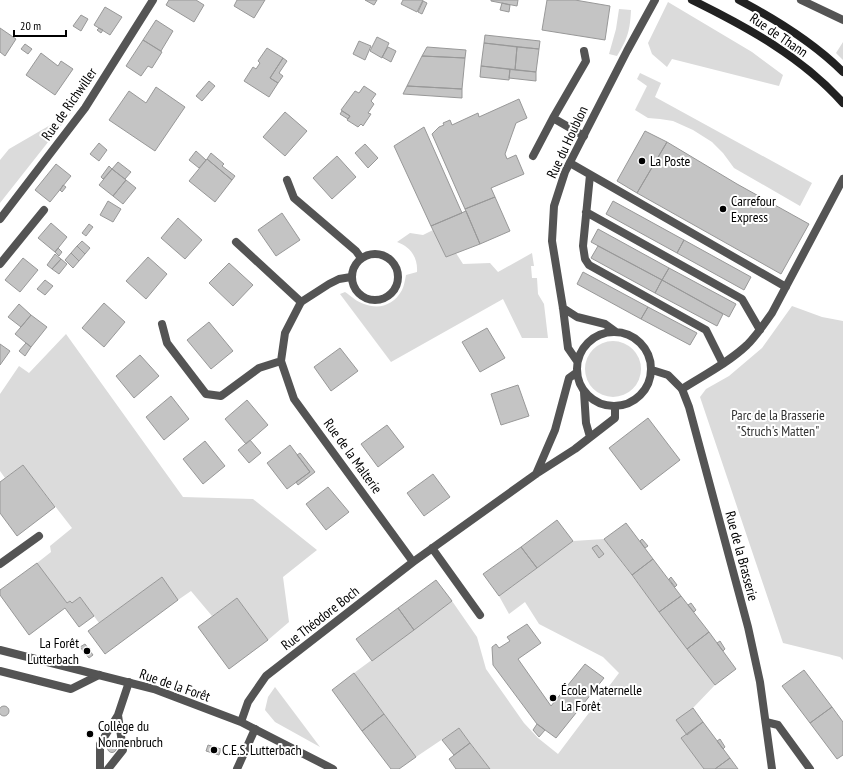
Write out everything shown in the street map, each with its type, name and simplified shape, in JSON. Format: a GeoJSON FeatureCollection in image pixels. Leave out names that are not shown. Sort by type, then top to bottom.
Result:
{"type":"FeatureCollection","features":[{"type":"Feature","properties":{"kind":"main road","name":"Rue de Thann"},"geometry":{"type":"LineString","coordinates":[[692,0],[732,20],[763,38],[816,77],[843,103]]}},
{"type":"Feature","properties":{"kind":"main road","name":"Rue de Thann"},"geometry":{"type":"LineString","coordinates":[[739,0],[792,30],[826,55],[843,72]]}},
{"type":"Feature","properties":{"kind":"street","name":"Rue de Richwiller"},"geometry":{"type":"LineString","coordinates":[[0,219],[85,108],[153,0]]}},
{"type":"Feature","properties":{"kind":"street","name":"Rue du Houblon"},"geometry":{"type":"LineString","coordinates":[[577,361],[568,348],[552,242],[554,206],[564,176],[655,0]]}},
{"type":"Feature","properties":{"kind":"street"},"geometry":{"type":"LineString","coordinates":[[801,0],[843,20]]}},
{"type":"Feature","properties":{"kind":"street"},"geometry":{"type":"LineString","coordinates":[[533,156],[586,61],[584,51]]}},
{"type":"Feature","properties":{"kind":"street"},"geometry":{"type":"LineString","coordinates":[[553,118],[584,136]]}},
{"type":"Feature","properties":{"kind":"street"},"geometry":{"type":"LineString","coordinates":[[570,164],[786,287]]}},
{"type":"Feature","properties":{"kind":"street"},"geometry":{"type":"LineString","coordinates":[[590,175],[583,246],[585,259],[589,266],[706,330],[723,364]]}},
{"type":"Feature","properties":{"kind":"street"},"geometry":{"type":"LineString","coordinates":[[682,389],[723,364],[748,344],[760,330],[772,313],[843,179]]}},
{"type":"Feature","properties":{"kind":"street"},"geometry":{"type":"LineString","coordinates":[[287,180],[294,198],[356,251],[361,258]]}},
{"type":"Feature","properties":{"kind":"street"},"geometry":{"type":"LineString","coordinates":[[0,264],[44,210]]}},
{"type":"Feature","properties":{"kind":"street"},"geometry":{"type":"LineString","coordinates":[[586,212],[742,299],[760,330]]}},
{"type":"Feature","properties":{"kind":"street"},"geometry":{"type":"LineString","coordinates":[[236,242],[301,302]]}},
{"type":"Feature","properties":{"kind":"street"},"geometry":{"type":"LineString","coordinates":[[370,254],[381,255],[390,260],[396,268],[399,278],[396,288],[389,296],[379,301],[369,300],[360,295],[354,288],[351,277],[354,267],[361,258],[370,254]]}},
{"type":"Feature","properties":{"kind":"street","name":"Rue de la Malterie"},"geometry":{"type":"LineString","coordinates":[[351,277],[339,279],[301,302],[285,333],[281,361],[294,399],[413,562]]}},
{"type":"Feature","properties":{"kind":"street"},"geometry":{"type":"LineString","coordinates":[[563,308],[578,317],[605,324],[616,332]]}},
{"type":"Feature","properties":{"kind":"street"},"geometry":{"type":"LineString","coordinates":[[162,324],[167,343],[206,394],[222,396],[259,368],[281,361]]}},
{"type":"Feature","properties":{"kind":"street"},"geometry":{"type":"LineString","coordinates":[[616,332],[627,334],[637,340],[645,348],[650,359],[652,370],[650,382],[644,392],[636,400],[626,405],[615,407],[603,406],[592,400],[584,392],[576,374],[577,361],[581,352],[591,340],[605,333],[616,332]]}},
{"type":"Feature","properties":{"kind":"street","name":"Rue de la Brasserie"},"geometry":{"type":"LineString","coordinates":[[652,370],[668,375],[682,389],[689,407],[748,627],[760,682],[772,769]]}},
{"type":"Feature","properties":{"kind":"street"},"geometry":{"type":"LineString","coordinates":[[536,474],[555,430],[569,378],[576,374]]}},
{"type":"Feature","properties":{"kind":"street"},"geometry":{"type":"LineString","coordinates":[[584,392],[586,423],[590,437]]}},
{"type":"Feature","properties":{"kind":"street","name":"Rue Théodore Boch"},"geometry":{"type":"LineString","coordinates":[[241,722],[248,702],[266,676],[432,548],[536,474],[575,449],[615,418],[615,407]]}},
{"type":"Feature","properties":{"kind":"street"},"geometry":{"type":"LineString","coordinates":[[0,564],[38,536]]}},
{"type":"Feature","properties":{"kind":"street"},"geometry":{"type":"LineString","coordinates":[[432,548],[480,615]]}},
{"type":"Feature","properties":{"kind":"street","name":"Rue de la Forêt"},"geometry":{"type":"LineString","coordinates":[[0,650],[100,674],[154,689],[241,722],[333,769]]}},
{"type":"Feature","properties":{"kind":"street"},"geometry":{"type":"LineString","coordinates":[[0,671],[71,690],[100,674]]}},
{"type":"Feature","properties":{"kind":"street"},"geometry":{"type":"LineString","coordinates":[[100,769],[100,744],[118,715],[129,682]]}},
{"type":"Feature","properties":{"kind":"street"},"geometry":{"type":"LineString","coordinates":[[108,769],[123,750],[118,715]]}},
{"type":"Feature","properties":{"kind":"street"},"geometry":{"type":"LineString","coordinates":[[766,722],[778,725],[810,769]]}},
{"type":"Feature","properties":{"kind":"street"},"geometry":{"type":"LineString","coordinates":[[237,769],[255,729]]}},
{"type":"Feature","properties":{"kind":"green space"},"geometry":{"type":"Polygon","coordinates":[[[668,2],[752,52],[783,75],[779,86],[672,59],[667,67],[652,54],[648,43],[668,2]]]}},
{"type":"Feature","properties":{"kind":"green space"},"geometry":{"type":"Polygon","coordinates":[[[619,9],[631,10],[628,34],[617,56],[609,54],[616,29],[619,9]]]}},
{"type":"Feature","properties":{"kind":"green space"},"geometry":{"type":"Polygon","coordinates":[[[843,42],[843,60],[836,53],[843,42]]]}},
{"type":"Feature","properties":{"kind":"green space"},"geometry":{"type":"Polygon","coordinates":[[[640,73],[661,83],[655,97],[812,183],[800,206],[734,168],[723,153],[712,142],[693,130],[673,121],[648,118],[635,110],[647,86],[637,79],[640,73]]]}},
{"type":"Feature","properties":{"kind":"green space"},"geometry":{"type":"Polygon","coordinates":[[[71,113],[0,203],[0,160],[9,149],[71,113]]]}},
{"type":"Feature","properties":{"kind":"green space"},"geometry":{"type":"Polygon","coordinates":[[[433,230],[446,257],[456,253],[463,264],[490,263],[498,272],[532,253],[534,266],[531,266],[532,278],[537,278],[538,294],[544,304],[548,338],[522,338],[503,299],[391,362],[340,294],[345,292],[359,302],[370,306],[381,306],[390,303],[402,290],[406,275],[417,272],[413,254],[402,244],[397,242],[410,233],[423,235],[433,230]]]}},
{"type":"Feature","properties":{"kind":"green space","name":"Parc de la Brasserie \"Struch's Matten\""},"geometry":{"type":"Polygon","coordinates":[[[792,306],[822,317],[843,321],[843,660],[840,657],[783,643],[700,397],[706,389],[729,376],[762,348],[792,306]]]}},
{"type":"Feature","properties":{"kind":"green space"},"geometry":{"type":"Polygon","coordinates":[[[66,334],[183,497],[253,499],[317,550],[283,577],[289,622],[268,640],[237,598],[212,616],[191,591],[178,600],[162,577],[99,623],[80,597],[72,603],[70,601],[67,603],[37,563],[51,552],[50,546],[72,528],[23,465],[5,478],[0,471],[0,394],[19,366],[29,373],[66,334]]]}},
{"type":"Feature","properties":{"kind":"green space"},"geometry":{"type":"Polygon","coordinates":[[[607,341],[619,341],[633,349],[641,363],[639,380],[633,389],[619,397],[607,397],[597,392],[590,385],[585,375],[585,363],[590,353],[597,346],[607,341]]]}},
{"type":"Feature","properties":{"kind":"green space"},"geometry":{"type":"Polygon","coordinates":[[[604,539],[715,685],[693,708],[687,735],[682,739],[704,769],[490,769],[459,728],[416,757],[354,673],[452,601],[477,637],[486,669],[524,723],[538,738],[558,754],[619,673],[603,657],[539,624],[525,602],[509,614],[499,596],[573,541],[604,539]]]}},
{"type":"Feature","properties":{"kind":"green space"},"geometry":{"type":"Polygon","coordinates":[[[275,687],[320,747],[275,722],[265,710],[268,697],[275,687]]]}},
{"type":"Feature","properties":{"kind":"building"},"geometry":{"type":"Polygon","coordinates":[[[169,0],[196,0],[204,5],[194,22],[166,5],[169,0]]]}},
{"type":"Feature","properties":{"kind":"building"},"geometry":{"type":"Polygon","coordinates":[[[237,0],[265,0],[254,18],[234,6],[237,0]]]}},
{"type":"Feature","properties":{"kind":"building"},"geometry":{"type":"Polygon","coordinates":[[[365,0],[377,0],[374,5],[365,0]]]}},
{"type":"Feature","properties":{"kind":"building"},"geometry":{"type":"Polygon","coordinates":[[[403,0],[423,0],[417,12],[401,4],[403,0]]]}},
{"type":"Feature","properties":{"kind":"building"},"geometry":{"type":"Polygon","coordinates":[[[491,0],[518,0],[517,6],[491,0]]]}},
{"type":"Feature","properties":{"kind":"building"},"geometry":{"type":"Polygon","coordinates":[[[547,0],[575,0],[610,6],[605,40],[542,30],[547,0]]]}},
{"type":"Feature","properties":{"kind":"building"},"geometry":{"type":"Polygon","coordinates":[[[423,1],[427,3],[422,14],[418,12],[423,1]]]}},
{"type":"Feature","properties":{"kind":"building"},"geometry":{"type":"Polygon","coordinates":[[[502,3],[510,5],[509,12],[500,10],[502,3]]]}},
{"type":"Feature","properties":{"kind":"building"},"geometry":{"type":"Polygon","coordinates":[[[105,7],[122,17],[110,35],[94,25],[105,7]]]}},
{"type":"Feature","properties":{"kind":"building"},"geometry":{"type":"Polygon","coordinates":[[[81,15],[88,19],[81,31],[73,26],[81,15]]]}},
{"type":"Feature","properties":{"kind":"building"},"geometry":{"type":"Polygon","coordinates":[[[156,20],[173,31],[161,51],[143,40],[156,20]]]}},
{"type":"Feature","properties":{"kind":"building"},"geometry":{"type":"Polygon","coordinates":[[[0,28],[16,39],[5,56],[0,52],[0,28]]]}},
{"type":"Feature","properties":{"kind":"building"},"geometry":{"type":"Polygon","coordinates":[[[99,28],[103,30],[101,33],[97,30],[99,28]]]}},
{"type":"Feature","properties":{"kind":"building"},"geometry":{"type":"Polygon","coordinates":[[[485,35],[540,41],[539,49],[484,43],[485,35]]]}},
{"type":"Feature","properties":{"kind":"building"},"geometry":{"type":"Polygon","coordinates":[[[377,37],[389,43],[382,58],[370,51],[377,37]]]}},
{"type":"Feature","properties":{"kind":"building"},"geometry":{"type":"Polygon","coordinates":[[[143,40],[162,52],[152,68],[148,66],[141,76],[126,66],[143,40]]]}},
{"type":"Feature","properties":{"kind":"building"},"geometry":{"type":"Polygon","coordinates":[[[359,41],[371,46],[365,60],[353,54],[359,41]]]}},
{"type":"Feature","properties":{"kind":"building"},"geometry":{"type":"Polygon","coordinates":[[[484,43],[517,47],[515,70],[481,66],[484,43]]]}},
{"type":"Feature","properties":{"kind":"building"},"geometry":{"type":"Polygon","coordinates":[[[25,44],[32,49],[28,54],[21,49],[25,44]]]}},
{"type":"Feature","properties":{"kind":"building"},"geometry":{"type":"Polygon","coordinates":[[[388,47],[396,51],[391,62],[382,57],[388,47]]]}},
{"type":"Feature","properties":{"kind":"building"},"geometry":{"type":"Polygon","coordinates":[[[427,47],[466,50],[465,58],[422,56],[427,47]]]}},
{"type":"Feature","properties":{"kind":"building"},"geometry":{"type":"Polygon","coordinates":[[[517,47],[539,49],[536,72],[515,70],[517,47]]]}},
{"type":"Feature","properties":{"kind":"building"},"geometry":{"type":"Polygon","coordinates":[[[267,48],[283,58],[270,78],[278,83],[269,97],[244,81],[253,67],[256,69],[260,63],[258,61],[267,48]]]}},
{"type":"Feature","properties":{"kind":"building"},"geometry":{"type":"Polygon","coordinates":[[[41,53],[58,66],[61,61],[73,69],[55,95],[26,75],[41,53]]]}},
{"type":"Feature","properties":{"kind":"building"},"geometry":{"type":"Polygon","coordinates":[[[422,56],[465,58],[462,89],[407,86],[422,56]]]}},
{"type":"Feature","properties":{"kind":"building"},"geometry":{"type":"Polygon","coordinates":[[[283,58],[287,61],[279,73],[283,76],[278,83],[270,78],[283,58]]]}},
{"type":"Feature","properties":{"kind":"building"},"geometry":{"type":"Polygon","coordinates":[[[481,66],[510,69],[509,80],[480,77],[481,66]]]}},
{"type":"Feature","properties":{"kind":"building"},"geometry":{"type":"Polygon","coordinates":[[[510,69],[536,72],[536,81],[509,78],[510,69]]]}},
{"type":"Feature","properties":{"kind":"building"},"geometry":{"type":"Polygon","coordinates":[[[209,81],[215,86],[202,101],[196,96],[209,81]]]}},
{"type":"Feature","properties":{"kind":"building"},"geometry":{"type":"Polygon","coordinates":[[[364,86],[376,94],[371,101],[374,104],[368,113],[371,114],[363,126],[361,124],[358,127],[347,120],[350,116],[341,110],[355,91],[359,93],[364,86]]]}},
{"type":"Feature","properties":{"kind":"building"},"geometry":{"type":"Polygon","coordinates":[[[407,86],[462,89],[462,98],[403,94],[407,86]]]}},
{"type":"Feature","properties":{"kind":"building"},"geometry":{"type":"Polygon","coordinates":[[[156,87],[185,107],[155,151],[109,120],[129,91],[146,103],[156,87]]]}},
{"type":"Feature","properties":{"kind":"building"},"geometry":{"type":"Polygon","coordinates":[[[519,99],[527,118],[516,123],[505,154],[507,159],[516,155],[524,174],[491,188],[495,197],[465,209],[432,134],[439,127],[444,125],[443,123],[450,120],[452,125],[478,113],[479,117],[519,99]]]}},
{"type":"Feature","properties":{"kind":"building"},"geometry":{"type":"Polygon","coordinates":[[[342,111],[350,116],[348,119],[340,114],[342,111]]]}},
{"type":"Feature","properties":{"kind":"building"},"geometry":{"type":"Polygon","coordinates":[[[285,112],[307,131],[285,156],[263,137],[285,112]]]}},
{"type":"Feature","properties":{"kind":"building"},"geometry":{"type":"Polygon","coordinates":[[[424,127],[462,213],[431,226],[394,146],[424,127]]]}},
{"type":"Feature","properties":{"kind":"building","name":"La Poste"},"geometry":{"type":"Polygon","coordinates":[[[645,131],[667,142],[637,193],[617,181],[645,131]]]}},
{"type":"Feature","properties":{"kind":"building","name":"Carrefour Express"},"geometry":{"type":"Polygon","coordinates":[[[667,142],[737,184],[809,224],[781,274],[637,193],[667,142]]]}},
{"type":"Feature","properties":{"kind":"building"},"geometry":{"type":"Polygon","coordinates":[[[99,143],[107,150],[99,161],[90,154],[99,143]]]}},
{"type":"Feature","properties":{"kind":"building"},"geometry":{"type":"Polygon","coordinates":[[[365,144],[378,158],[368,168],[355,153],[365,144]]]}},
{"type":"Feature","properties":{"kind":"building"},"geometry":{"type":"Polygon","coordinates":[[[196,151],[206,160],[199,168],[189,160],[196,151]]]}},
{"type":"Feature","properties":{"kind":"building"},"geometry":{"type":"Polygon","coordinates":[[[211,153],[224,164],[222,166],[235,176],[232,180],[207,159],[211,153]]]}},
{"type":"Feature","properties":{"kind":"building"},"geometry":{"type":"Polygon","coordinates":[[[337,156],[356,177],[332,199],[313,178],[337,156]]]}},
{"type":"Feature","properties":{"kind":"building"},"geometry":{"type":"Polygon","coordinates":[[[207,159],[232,180],[215,202],[189,181],[207,159]]]}},
{"type":"Feature","properties":{"kind":"building"},"geometry":{"type":"Polygon","coordinates":[[[118,162],[131,172],[125,179],[112,169],[118,162]]]}},
{"type":"Feature","properties":{"kind":"building"},"geometry":{"type":"Polygon","coordinates":[[[56,164],[71,176],[50,202],[35,190],[56,164]]]}},
{"type":"Feature","properties":{"kind":"building"},"geometry":{"type":"Polygon","coordinates":[[[109,166],[112,169],[103,179],[101,177],[109,166]]]}},
{"type":"Feature","properties":{"kind":"building"},"geometry":{"type":"Polygon","coordinates":[[[112,169],[126,180],[113,196],[99,185],[112,169]]]}},
{"type":"Feature","properties":{"kind":"building"},"geometry":{"type":"Polygon","coordinates":[[[126,180],[136,188],[123,204],[113,196],[126,180]]]}},
{"type":"Feature","properties":{"kind":"building"},"geometry":{"type":"Polygon","coordinates":[[[63,185],[66,187],[62,192],[60,190],[63,185]]]}},
{"type":"Feature","properties":{"kind":"building"},"geometry":{"type":"Polygon","coordinates":[[[495,197],[510,231],[480,244],[465,209],[495,197]]]}},
{"type":"Feature","properties":{"kind":"building"},"geometry":{"type":"Polygon","coordinates":[[[108,201],[121,209],[113,222],[100,215],[108,201]]]}},
{"type":"Feature","properties":{"kind":"building"},"geometry":{"type":"Polygon","coordinates":[[[613,201],[684,240],[677,253],[606,214],[613,201]]]}},
{"type":"Feature","properties":{"kind":"building"},"geometry":{"type":"Polygon","coordinates":[[[466,211],[480,244],[446,257],[431,226],[466,211]]]}},
{"type":"Feature","properties":{"kind":"building"},"geometry":{"type":"Polygon","coordinates":[[[282,213],[300,240],[276,256],[258,230],[282,213]]]}},
{"type":"Feature","properties":{"kind":"building"},"geometry":{"type":"Polygon","coordinates":[[[178,218],[202,240],[185,259],[161,238],[178,218]]]}},
{"type":"Feature","properties":{"kind":"building"},"geometry":{"type":"Polygon","coordinates":[[[51,223],[67,237],[55,252],[38,238],[51,223]]]}},
{"type":"Feature","properties":{"kind":"building"},"geometry":{"type":"Polygon","coordinates":[[[89,224],[93,227],[86,236],[82,233],[89,224]]]}},
{"type":"Feature","properties":{"kind":"building"},"geometry":{"type":"Polygon","coordinates":[[[598,229],[669,268],[662,280],[591,242],[598,229]]]}},
{"type":"Feature","properties":{"kind":"building"},"geometry":{"type":"Polygon","coordinates":[[[684,240],[751,277],[744,290],[677,253],[684,240]]]}},
{"type":"Feature","properties":{"kind":"building"},"geometry":{"type":"Polygon","coordinates":[[[82,241],[90,248],[85,254],[77,246],[82,241]]]}},
{"type":"Feature","properties":{"kind":"building"},"geometry":{"type":"Polygon","coordinates":[[[77,246],[85,254],[79,261],[71,253],[77,246]]]}},
{"type":"Feature","properties":{"kind":"building"},"geometry":{"type":"Polygon","coordinates":[[[598,246],[662,280],[655,293],[591,258],[598,246]]]}},
{"type":"Feature","properties":{"kind":"building"},"geometry":{"type":"Polygon","coordinates":[[[58,248],[62,252],[59,256],[55,252],[58,248]]]}},
{"type":"Feature","properties":{"kind":"building"},"geometry":{"type":"Polygon","coordinates":[[[71,253],[79,261],[73,268],[65,260],[71,253]]]}},
{"type":"Feature","properties":{"kind":"building"},"geometry":{"type":"Polygon","coordinates":[[[55,254],[61,259],[52,269],[47,265],[55,254]]]}},
{"type":"Feature","properties":{"kind":"building"},"geometry":{"type":"Polygon","coordinates":[[[148,257],[167,274],[146,299],[126,281],[148,257]]]}},
{"type":"Feature","properties":{"kind":"building"},"geometry":{"type":"Polygon","coordinates":[[[23,258],[38,270],[20,292],[5,280],[23,258]]]}},
{"type":"Feature","properties":{"kind":"building"},"geometry":{"type":"Polygon","coordinates":[[[61,259],[67,264],[59,274],[52,269],[61,259]]]}},
{"type":"Feature","properties":{"kind":"building"},"geometry":{"type":"Polygon","coordinates":[[[229,263],[253,285],[233,306],[209,283],[229,263]]]}},
{"type":"Feature","properties":{"kind":"building"},"geometry":{"type":"Polygon","coordinates":[[[669,268],[736,304],[729,317],[662,280],[669,268]]]}},
{"type":"Feature","properties":{"kind":"building"},"geometry":{"type":"Polygon","coordinates":[[[583,272],[648,307],[641,319],[577,284],[583,272]]]}},
{"type":"Feature","properties":{"kind":"building"},"geometry":{"type":"Polygon","coordinates":[[[45,280],[53,286],[45,295],[37,289],[45,280]]]}},
{"type":"Feature","properties":{"kind":"building"},"geometry":{"type":"Polygon","coordinates":[[[662,280],[723,314],[717,326],[655,293],[662,280]]]}},
{"type":"Feature","properties":{"kind":"building"},"geometry":{"type":"Polygon","coordinates":[[[104,303],[125,322],[104,347],[82,328],[104,303]]]}},
{"type":"Feature","properties":{"kind":"building"},"geometry":{"type":"Polygon","coordinates":[[[19,304],[31,315],[21,327],[8,317],[19,304]]]}},
{"type":"Feature","properties":{"kind":"building"},"geometry":{"type":"Polygon","coordinates":[[[648,307],[697,333],[690,345],[641,319],[648,307]]]}},
{"type":"Feature","properties":{"kind":"building"},"geometry":{"type":"Polygon","coordinates":[[[31,315],[47,327],[31,347],[15,334],[31,315]]]}},
{"type":"Feature","properties":{"kind":"building"},"geometry":{"type":"Polygon","coordinates":[[[209,322],[233,351],[211,369],[187,340],[209,322]]]}},
{"type":"Feature","properties":{"kind":"building"},"geometry":{"type":"Polygon","coordinates":[[[487,328],[505,358],[480,372],[462,342],[487,328]]]}},
{"type":"Feature","properties":{"kind":"building"},"geometry":{"type":"Polygon","coordinates":[[[26,343],[31,347],[25,356],[19,351],[26,343]]]}},
{"type":"Feature","properties":{"kind":"building"},"geometry":{"type":"Polygon","coordinates":[[[0,344],[10,351],[0,365],[0,344]]]}},
{"type":"Feature","properties":{"kind":"building"},"geometry":{"type":"Polygon","coordinates":[[[340,348],[358,371],[331,391],[314,367],[340,348]]]}},
{"type":"Feature","properties":{"kind":"building"},"geometry":{"type":"Polygon","coordinates":[[[140,355],[159,376],[134,398],[116,376],[140,355]]]}},
{"type":"Feature","properties":{"kind":"building"},"geometry":{"type":"Polygon","coordinates":[[[518,385],[529,416],[501,425],[491,394],[518,385]]]}},
{"type":"Feature","properties":{"kind":"building"},"geometry":{"type":"Polygon","coordinates":[[[171,396],[189,419],[164,440],[146,417],[171,396]]]}},
{"type":"Feature","properties":{"kind":"building"},"geometry":{"type":"Polygon","coordinates":[[[247,400],[268,425],[246,444],[225,419],[247,400]]]}},
{"type":"Feature","properties":{"kind":"building"},"geometry":{"type":"Polygon","coordinates":[[[648,418],[680,460],[641,490],[609,448],[648,418]]]}},
{"type":"Feature","properties":{"kind":"building"},"geometry":{"type":"Polygon","coordinates":[[[387,425],[404,447],[378,467],[361,444],[387,425]]]}},
{"type":"Feature","properties":{"kind":"building"},"geometry":{"type":"Polygon","coordinates":[[[250,440],[261,453],[249,463],[238,450],[250,440]]]}},
{"type":"Feature","properties":{"kind":"building"},"geometry":{"type":"Polygon","coordinates":[[[205,441],[225,466],[203,484],[183,459],[205,441]]]}},
{"type":"Feature","properties":{"kind":"building"},"geometry":{"type":"Polygon","coordinates":[[[290,445],[310,472],[287,489],[267,463],[290,445]]]}},
{"type":"Feature","properties":{"kind":"building"},"geometry":{"type":"Polygon","coordinates":[[[300,453],[315,472],[298,485],[296,482],[310,472],[297,455],[300,453]]]}},
{"type":"Feature","properties":{"kind":"building"},"geometry":{"type":"Polygon","coordinates":[[[23,465],[55,507],[17,536],[0,513],[0,482],[23,465]]]}},
{"type":"Feature","properties":{"kind":"building"},"geometry":{"type":"Polygon","coordinates":[[[433,474],[450,497],[424,516],[407,493],[433,474]]]}},
{"type":"Feature","properties":{"kind":"building"},"geometry":{"type":"Polygon","coordinates":[[[328,487],[349,512],[326,530],[306,504],[328,487]]]}},
{"type":"Feature","properties":{"kind":"building"},"geometry":{"type":"Polygon","coordinates":[[[557,520],[573,541],[537,568],[521,547],[557,520]]]}},
{"type":"Feature","properties":{"kind":"building"},"geometry":{"type":"Polygon","coordinates":[[[626,523],[653,559],[632,575],[604,539],[626,523]]]}},
{"type":"Feature","properties":{"kind":"building"},"geometry":{"type":"Polygon","coordinates":[[[642,539],[648,546],[645,548],[640,541],[642,539]]]}},
{"type":"Feature","properties":{"kind":"building"},"geometry":{"type":"Polygon","coordinates":[[[597,545],[604,554],[599,558],[592,548],[597,545]]]}},
{"type":"Feature","properties":{"kind":"building"},"geometry":{"type":"Polygon","coordinates":[[[521,547],[537,568],[499,596],[483,574],[521,547]]]}},
{"type":"Feature","properties":{"kind":"building"},"geometry":{"type":"Polygon","coordinates":[[[653,559],[681,596],[659,612],[632,575],[653,559]]]}},
{"type":"Feature","properties":{"kind":"building"},"geometry":{"type":"Polygon","coordinates":[[[37,563],[67,603],[70,601],[72,603],[80,597],[94,616],[79,627],[65,608],[29,635],[0,595],[0,590],[37,563]]]}},
{"type":"Feature","properties":{"kind":"building"},"geometry":{"type":"Polygon","coordinates":[[[162,577],[178,600],[105,654],[88,631],[162,577]]]}},
{"type":"Feature","properties":{"kind":"building"},"geometry":{"type":"Polygon","coordinates":[[[671,577],[677,585],[675,587],[669,579],[671,577]]]}},
{"type":"Feature","properties":{"kind":"building"},"geometry":{"type":"Polygon","coordinates":[[[436,580],[452,601],[414,630],[398,608],[436,580]]]}},
{"type":"Feature","properties":{"kind":"building"},"geometry":{"type":"Polygon","coordinates":[[[681,596],[709,632],[687,649],[659,612],[681,596]]]}},
{"type":"Feature","properties":{"kind":"building"},"geometry":{"type":"Polygon","coordinates":[[[237,598],[268,640],[229,669],[198,627],[237,598]]]}},
{"type":"Feature","properties":{"kind":"building"},"geometry":{"type":"Polygon","coordinates":[[[691,603],[696,610],[694,612],[688,605],[691,603]]]}},
{"type":"Feature","properties":{"kind":"building"},"geometry":{"type":"Polygon","coordinates":[[[398,608],[414,630],[372,661],[356,639],[398,608]]]}},
{"type":"Feature","properties":{"kind":"building"},"geometry":{"type":"Polygon","coordinates":[[[527,624],[541,643],[518,659],[551,706],[585,664],[604,678],[556,738],[537,724],[493,665],[492,647],[496,644],[499,648],[510,641],[507,637],[527,624]]]}},
{"type":"Feature","properties":{"kind":"building"},"geometry":{"type":"Polygon","coordinates":[[[709,632],[736,669],[715,685],[687,649],[709,632]]]}},
{"type":"Feature","properties":{"kind":"building"},"geometry":{"type":"Polygon","coordinates":[[[720,641],[725,649],[723,651],[717,643],[720,641]]]}},
{"type":"Feature","properties":{"kind":"building","name":"La Forêt Lutterbach"},"geometry":{"type":"Polygon","coordinates":[[[85,644],[93,655],[89,658],[80,647],[85,644]]]}},
{"type":"Feature","properties":{"kind":"building"},"geometry":{"type":"Polygon","coordinates":[[[804,670],[832,707],[810,723],[782,686],[804,670]]]}},
{"type":"Feature","properties":{"kind":"building"},"geometry":{"type":"Polygon","coordinates":[[[354,673],[384,714],[362,731],[332,690],[354,673]]]}},
{"type":"Feature","properties":{"kind":"building"},"geometry":{"type":"Polygon","coordinates":[[[4,706],[9,711],[4,716],[-1,711],[4,706]]]}},
{"type":"Feature","properties":{"kind":"building"},"geometry":{"type":"Polygon","coordinates":[[[832,707],[843,722],[843,755],[837,759],[810,723],[832,707]]]}},
{"type":"Feature","properties":{"kind":"building"},"geometry":{"type":"Polygon","coordinates":[[[693,708],[703,722],[687,735],[676,720],[693,708]]]}},
{"type":"Feature","properties":{"kind":"building"},"geometry":{"type":"Polygon","coordinates":[[[384,714],[416,757],[399,769],[391,769],[362,731],[384,714]]]}},
{"type":"Feature","properties":{"kind":"building"},"geometry":{"type":"Polygon","coordinates":[[[703,722],[730,758],[715,769],[704,769],[681,738],[703,722]]]}},
{"type":"Feature","properties":{"kind":"building"},"geometry":{"type":"Polygon","coordinates":[[[537,724],[545,730],[539,737],[533,730],[537,724]]]}},
{"type":"Feature","properties":{"kind":"building"},"geometry":{"type":"Polygon","coordinates":[[[459,728],[470,743],[454,755],[442,740],[459,728]]]}},
{"type":"Feature","properties":{"kind":"building"},"geometry":{"type":"Polygon","coordinates":[[[720,739],[725,747],[723,749],[717,741],[720,739]]]}},
{"type":"Feature","properties":{"kind":"building"},"geometry":{"type":"Polygon","coordinates":[[[470,743],[490,769],[456,769],[449,759],[470,743]]]}},
{"type":"Feature","properties":{"kind":"building"},"geometry":{"type":"Polygon","coordinates":[[[110,744],[114,744],[116,748],[114,752],[110,752],[108,750],[108,746],[110,744]]]}},
{"type":"Feature","properties":{"kind":"building","name":"C.E.S. Lutterbach"},"geometry":{"type":"Polygon","coordinates":[[[208,745],[221,749],[219,755],[206,751],[208,745]]]}},
{"type":"Feature","properties":{"kind":"building"},"geometry":{"type":"Polygon","coordinates":[[[730,758],[738,769],[715,769],[730,758]]]}},
{"type":"Feature","properties":{"kind":"place","name":"La Poste"},"geometry":{"type":"Point","coordinates":[642,161]}},
{"type":"Feature","properties":{"kind":"place","name":"Carrefour Express"},"geometry":{"type":"Point","coordinates":[723,209]}},
{"type":"Feature","properties":{"kind":"place","name":"La Forêt Lutterbach"},"geometry":{"type":"Point","coordinates":[87,651]}},
{"type":"Feature","properties":{"kind":"place","name":"École Maternelle La Forêt"},"geometry":{"type":"Point","coordinates":[553,698]}},
{"type":"Feature","properties":{"kind":"place","name":"Collège du Nonnenbruch"},"geometry":{"type":"Point","coordinates":[90,734]}},
{"type":"Feature","properties":{"kind":"place","name":"C.E.S. Lutterbach"},"geometry":{"type":"Point","coordinates":[214,750]}}]}
